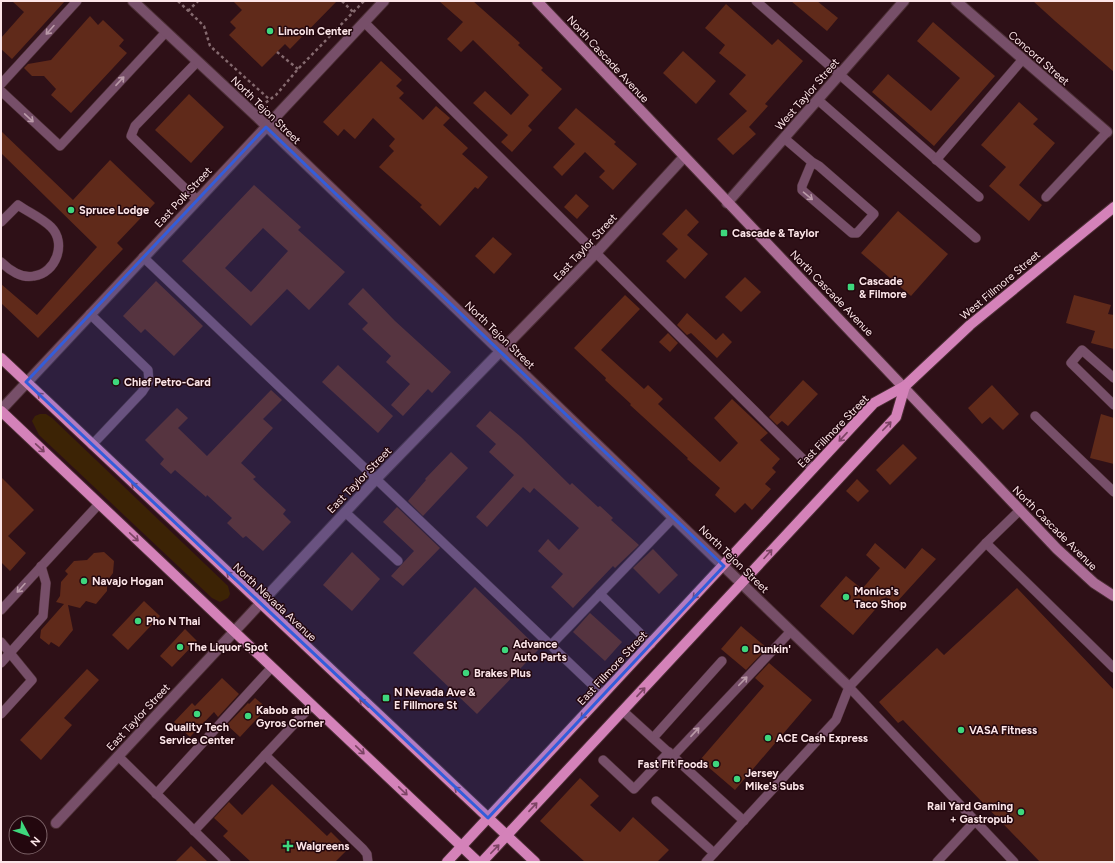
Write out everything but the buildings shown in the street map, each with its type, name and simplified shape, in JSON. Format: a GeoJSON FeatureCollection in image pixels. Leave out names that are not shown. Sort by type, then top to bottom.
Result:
{"type":"FeatureCollection","features":[{"type":"Feature","properties":{"kind":"main road","name":"North Cascade Avenue"},"geometry":{"type":"LineString","coordinates":[[538,1],[727,203],[905,386],[1075,567],[1094,583],[1114,596]]}},
{"type":"Feature","properties":{"kind":"main road","name":"West Fillmore Street"},"geometry":{"type":"LineString","coordinates":[[905,386],[970,325],[1114,207]]}},
{"type":"Feature","properties":{"kind":"main road","name":"North Nevada Avenue"},"geometry":{"type":"LineString","coordinates":[[1,358],[535,862]]}},
{"type":"Feature","properties":{"kind":"main road","name":"East Fillmore Street"},"geometry":{"type":"LineString","coordinates":[[447,862],[874,403],[905,386]]}},
{"type":"Feature","properties":{"kind":"main road"},"geometry":{"type":"LineString","coordinates":[[482,862],[896,417],[905,386]]}},
{"type":"Feature","properties":{"kind":"main road"},"geometry":{"type":"LineString","coordinates":[[1,411],[478,862]]}},
{"type":"Feature","properties":{"kind":"street","name":"North Tejon Street"},"geometry":{"type":"LineString","coordinates":[[133,1],[253,113],[849,687]]}},
{"type":"Feature","properties":{"kind":"street","name":"East Polk Street"},"geometry":{"type":"LineString","coordinates":[[1,411],[26,382],[384,1]]}},
{"type":"Feature","properties":{"kind":"street","name":"West Taylor Street"},"geometry":{"type":"LineString","coordinates":[[727,203],[904,1]]}},
{"type":"Feature","properties":{"kind":"street","name":"Concord Street"},"geometry":{"type":"LineString","coordinates":[[956,1],[1107,132]]}},
{"type":"Feature","properties":{"kind":"street","name":"East Taylor Street"},"geometry":{"type":"LineString","coordinates":[[56,823],[259,603],[377,478],[501,353],[684,157]]}},
{"type":"Feature","properties":{"kind":"lane"},"geometry":{"type":"LineString","coordinates":[[2,80],[77,1]]}},
{"type":"Feature","properties":{"kind":"lane"},"geometry":{"type":"LineString","coordinates":[[756,1],[979,197]]}},
{"type":"Feature","properties":{"kind":"lane"},"geometry":{"type":"LineString","coordinates":[[364,22],[813,469]]}},
{"type":"Feature","properties":{"kind":"lane"},"geometry":{"type":"LineString","coordinates":[[1,91],[60,146],[166,32]]}},
{"type":"Feature","properties":{"kind":"lane"},"geometry":{"type":"LineString","coordinates":[[936,160],[1023,59]]}},
{"type":"Feature","properties":{"kind":"lane"},"geometry":{"type":"LineString","coordinates":[[197,62],[135,126],[131,136],[197,200]]}},
{"type":"Feature","properties":{"kind":"lane"},"geometry":{"type":"LineString","coordinates":[[818,100],[976,238]]}},
{"type":"Feature","properties":{"kind":"lane"},"geometry":{"type":"LineString","coordinates":[[1046,197],[1107,132]]}},
{"type":"Feature","properties":{"kind":"lane"},"geometry":{"type":"LineString","coordinates":[[784,138],[812,162],[820,166],[874,214],[857,233],[852,233],[802,190],[802,186],[812,162]]}},
{"type":"Feature","properties":{"kind":"lane"},"geometry":{"type":"LineString","coordinates":[[1,222],[18,205],[52,227],[60,243],[57,259],[48,270],[34,277],[18,274],[1,262]]}},
{"type":"Feature","properties":{"kind":"lane"},"geometry":{"type":"LineString","coordinates":[[143,257],[377,478],[603,695]]}},
{"type":"Feature","properties":{"kind":"lane"},"geometry":{"type":"LineString","coordinates":[[90,314],[148,370],[149,381],[142,392],[92,445]]}},
{"type":"Feature","properties":{"kind":"lane"},"geometry":{"type":"LineString","coordinates":[[1114,378],[1082,350],[1071,363],[1114,405]]}},
{"type":"Feature","properties":{"kind":"lane"},"geometry":{"type":"LineString","coordinates":[[1035,416],[1114,492]]}},
{"type":"Feature","properties":{"kind":"lane"},"geometry":{"type":"LineString","coordinates":[[1,610],[99,504]]}},
{"type":"Feature","properties":{"kind":"lane"},"geometry":{"type":"LineString","coordinates":[[706,862],[836,720],[849,687],[986,543],[1020,510]]}},
{"type":"Feature","properties":{"kind":"lane"},"geometry":{"type":"LineString","coordinates":[[345,512],[398,561]]}},
{"type":"Feature","properties":{"kind":"lane"},"geometry":{"type":"LineString","coordinates":[[551,645],[673,518]]}},
{"type":"Feature","properties":{"kind":"lane"},"geometry":{"type":"LineString","coordinates":[[986,543],[1114,668]]}},
{"type":"Feature","properties":{"kind":"lane"},"geometry":{"type":"LineString","coordinates":[[1,663],[43,616],[46,583],[41,566]]}},
{"type":"Feature","properties":{"kind":"lane"},"geometry":{"type":"LineString","coordinates":[[600,594],[651,644]]}},
{"type":"Feature","properties":{"kind":"lane"},"geometry":{"type":"LineString","coordinates":[[603,760],[634,789],[671,754],[791,631]]}},
{"type":"Feature","properties":{"kind":"lane"},"geometry":{"type":"LineString","coordinates":[[1,642],[11,652],[32,680],[1,714]]}},
{"type":"Feature","properties":{"kind":"lane"},"geometry":{"type":"LineString","coordinates":[[653,738],[722,661]]}},
{"type":"Feature","properties":{"kind":"lane"},"geometry":{"type":"LineString","coordinates":[[156,794],[272,667]]}},
{"type":"Feature","properties":{"kind":"lane"},"geometry":{"type":"LineString","coordinates":[[849,687],[1014,862]]}},
{"type":"Feature","properties":{"kind":"lane"},"geometry":{"type":"LineString","coordinates":[[194,831],[312,705]]}},
{"type":"Feature","properties":{"kind":"lane"},"geometry":{"type":"LineString","coordinates":[[623,711],[744,821]]}},
{"type":"Feature","properties":{"kind":"lane"},"geometry":{"type":"LineString","coordinates":[[265,755],[363,849],[368,862]]}},
{"type":"Feature","properties":{"kind":"lane"},"geometry":{"type":"LineString","coordinates":[[118,756],[226,862]]}},
{"type":"Feature","properties":{"kind":"lane"},"geometry":{"type":"LineString","coordinates":[[656,801],[714,853]]}},
{"type":"Feature","properties":{"kind":"lane"},"geometry":{"type":"LineString","coordinates":[[937,862],[975,821]]}},
{"type":"Feature","properties":{"kind":"path"},"geometry":{"type":"LineString","coordinates":[[178,1],[204,26],[210,46],[282,110]]}},
{"type":"Feature","properties":{"kind":"path"},"geometry":{"type":"LineString","coordinates":[[188,11],[198,1]]}},
{"type":"Feature","properties":{"kind":"path"},"geometry":{"type":"LineString","coordinates":[[342,1],[353,12]]}},
{"type":"Feature","properties":{"kind":"path"},"geometry":{"type":"LineString","coordinates":[[253,113],[276,95],[298,69],[364,1]]}},
{"type":"Feature","properties":{"kind":"path"},"geometry":{"type":"LineString","coordinates":[[277,52],[298,69]]}},
{"type":"Feature","properties":{"kind":"highlighted area"},"geometry":{"type":"Polygon","coordinates":[[[266,127],[724,566],[488,818],[26,382],[266,127]]]}},
{"type":"Feature","properties":{"kind":"shaded area"},"geometry":{"type":"Polygon","coordinates":[[[46,414],[52,418],[228,586],[230,594],[228,598],[220,602],[212,598],[39,435],[32,421],[35,416],[46,414]]]}},
{"type":"Feature","properties":{"kind":"place","name":"Lincoln Center"},"geometry":{"type":"Point","coordinates":[270,31]}},
{"type":"Feature","properties":{"kind":"place","name":"Spruce Lodge"},"geometry":{"type":"Point","coordinates":[71,210]}},
{"type":"Feature","properties":{"kind":"place","name":"Cascade & Taylor"},"geometry":{"type":"Point","coordinates":[724,233]}},
{"type":"Feature","properties":{"kind":"place","name":"Cascade & Filmore"},"geometry":{"type":"Point","coordinates":[851,287]}},
{"type":"Feature","properties":{"kind":"place","name":"Chief Petro-Card"},"geometry":{"type":"Point","coordinates":[116,382]}},
{"type":"Feature","properties":{"kind":"place","name":"Navajo Hogan"},"geometry":{"type":"Point","coordinates":[84,581]}},
{"type":"Feature","properties":{"kind":"place","name":"Monica's Taco Shop"},"geometry":{"type":"Point","coordinates":[846,597]}},
{"type":"Feature","properties":{"kind":"place","name":"Pho N Thai"},"geometry":{"type":"Point","coordinates":[138,621]}},
{"type":"Feature","properties":{"kind":"place","name":"The Liquor Spot"},"geometry":{"type":"Point","coordinates":[180,647]}},
{"type":"Feature","properties":{"kind":"place","name":"Dunkin'"},"geometry":{"type":"Point","coordinates":[745,649]}},
{"type":"Feature","properties":{"kind":"place","name":"Advance Auto Parts"},"geometry":{"type":"Point","coordinates":[505,650]}},
{"type":"Feature","properties":{"kind":"place","name":"Brakes Plus"},"geometry":{"type":"Point","coordinates":[466,673]}},
{"type":"Feature","properties":{"kind":"place","name":"N Nevada Ave & E Fillmore St"},"geometry":{"type":"Point","coordinates":[386,698]}},
{"type":"Feature","properties":{"kind":"place","name":"Quality Tech Service Center"},"geometry":{"type":"Point","coordinates":[197,714]}},
{"type":"Feature","properties":{"kind":"place","name":"Kabob and Gyros Corner"},"geometry":{"type":"Point","coordinates":[248,716]}},
{"type":"Feature","properties":{"kind":"place","name":"VASA Fitness"},"geometry":{"type":"Point","coordinates":[961,730]}},
{"type":"Feature","properties":{"kind":"place","name":"ACE Cash Express"},"geometry":{"type":"Point","coordinates":[768,738]}},
{"type":"Feature","properties":{"kind":"place","name":"Fast Fit Foods"},"geometry":{"type":"Point","coordinates":[716,764]}},
{"type":"Feature","properties":{"kind":"place","name":"Jersey Mike's Subs"},"geometry":{"type":"Point","coordinates":[737,779]}},
{"type":"Feature","properties":{"kind":"place","name":"Rail Yard Gaming + Gastropub"},"geometry":{"type":"Point","coordinates":[1021,812]}},
{"type":"Feature","properties":{"kind":"place","name":"Walgreens"},"geometry":{"type":"Point","coordinates":[288,846]}}]}
